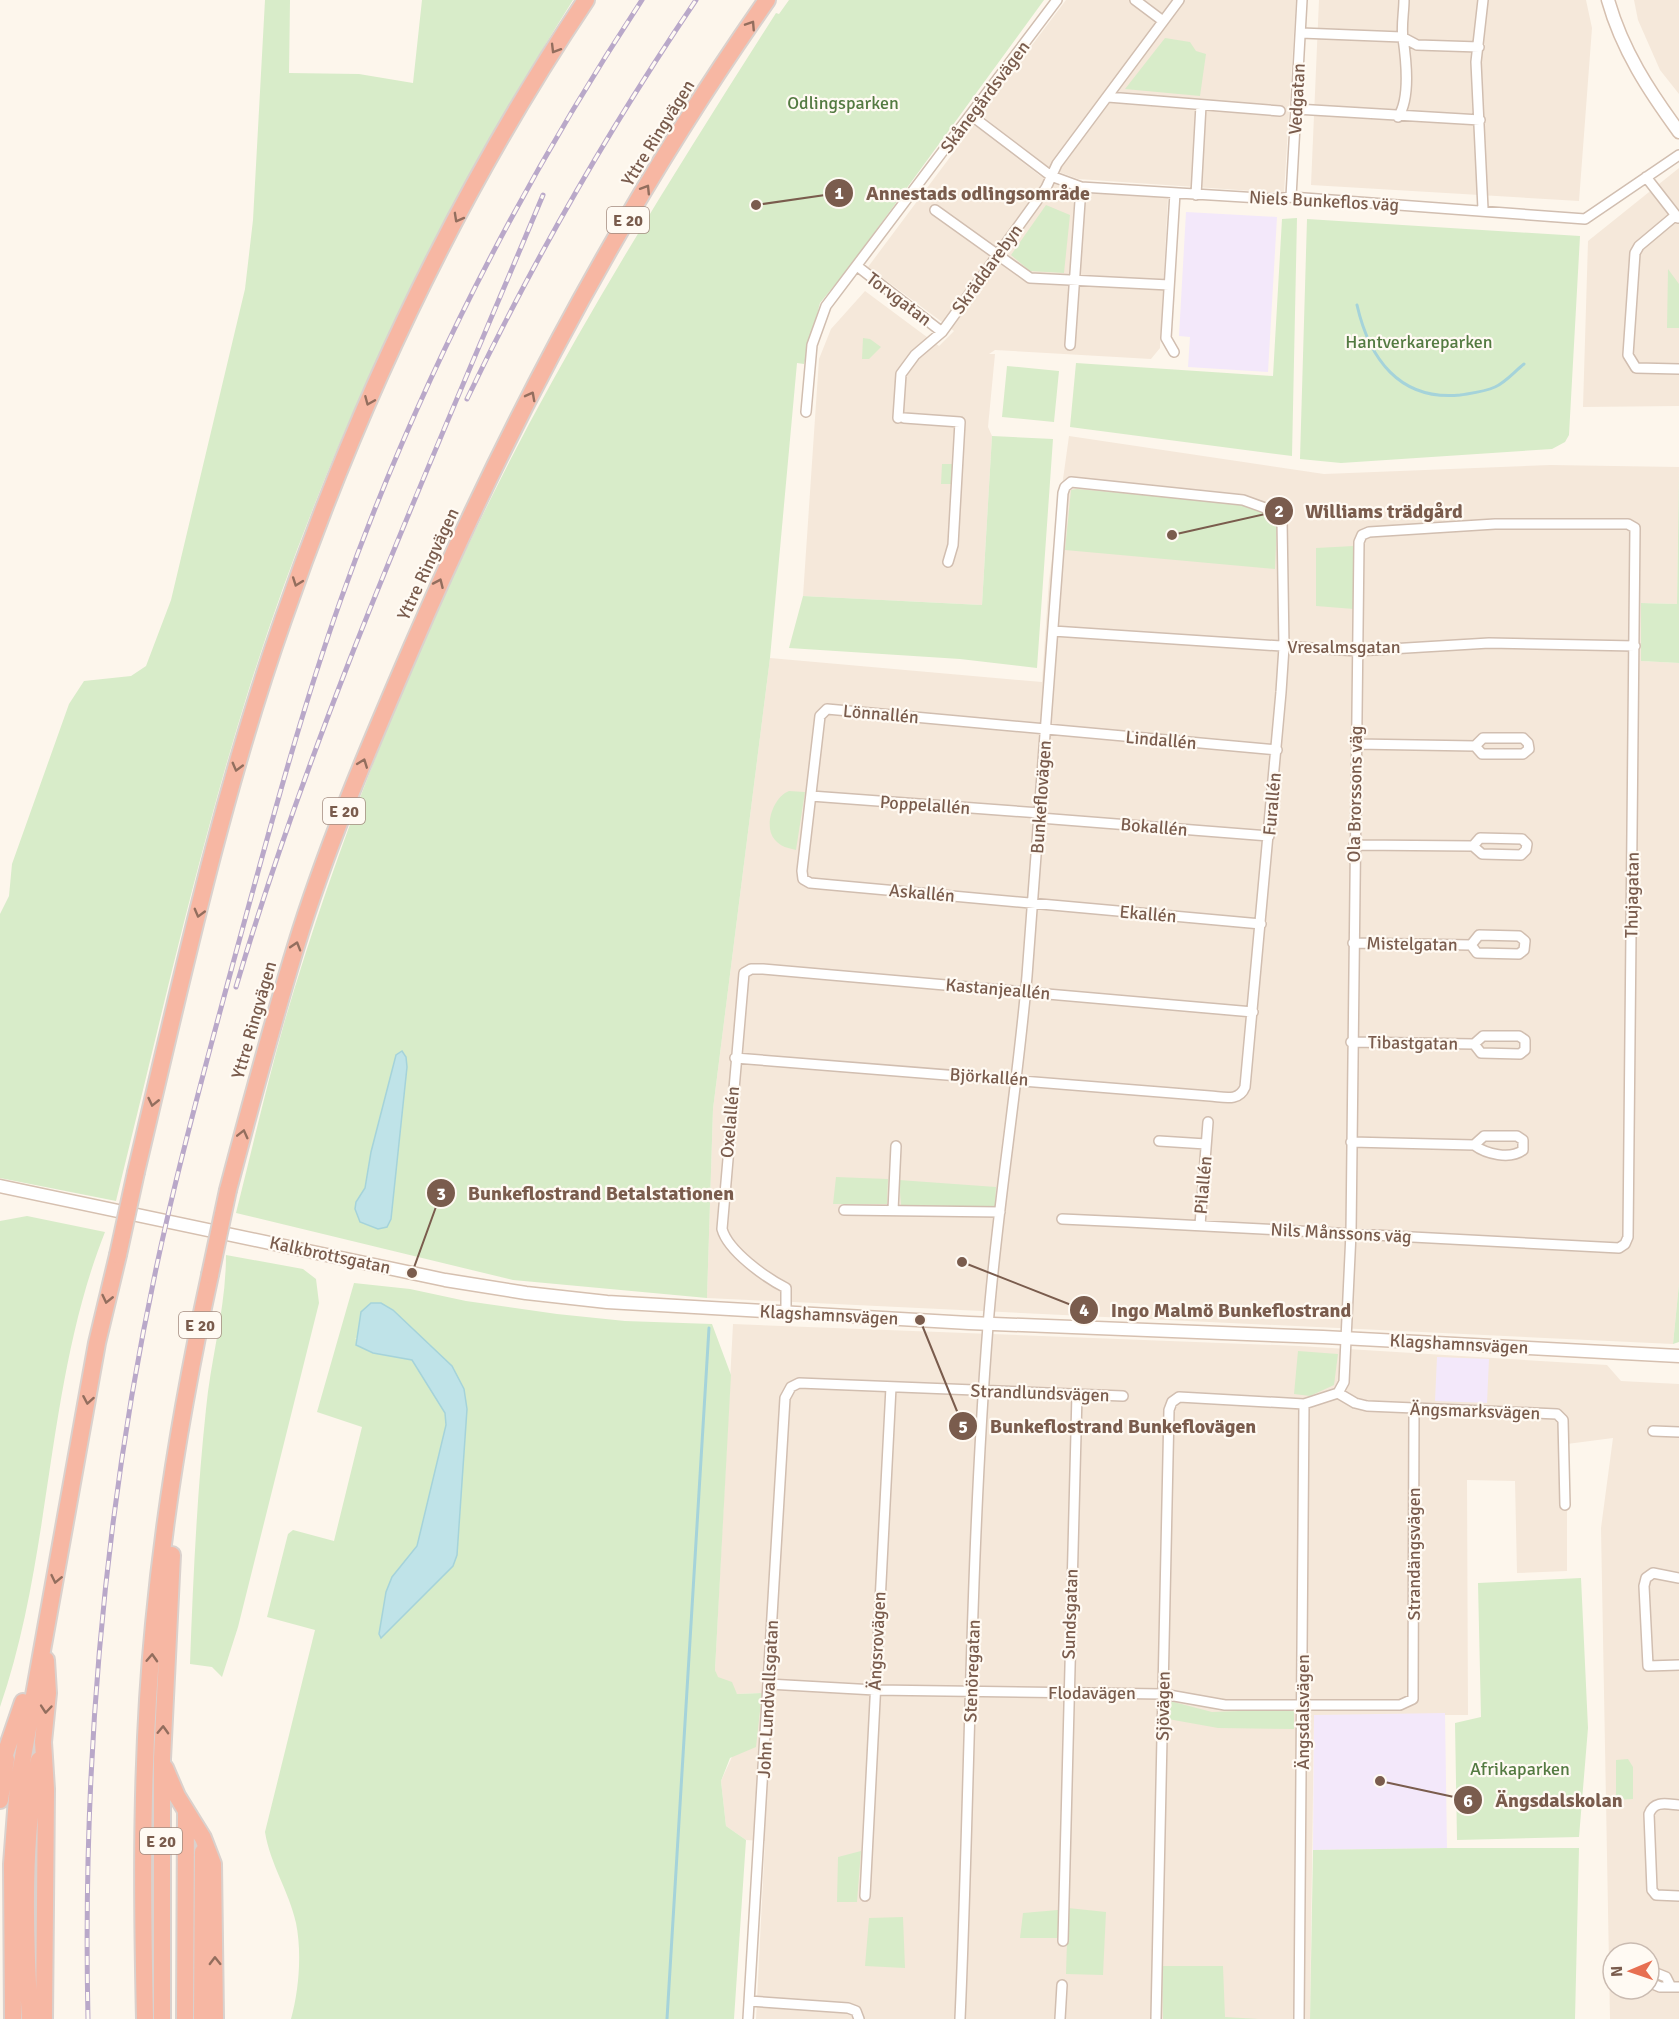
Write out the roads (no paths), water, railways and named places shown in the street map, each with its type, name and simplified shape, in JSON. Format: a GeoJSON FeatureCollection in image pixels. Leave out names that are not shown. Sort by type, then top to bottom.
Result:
{"type":"FeatureCollection","features":[{"type":"Feature","properties":{"kind":"highway"},"geometry":{"type":"LineString","coordinates":[[13,2019],[12,1864],[15,1807],[45,1629],[66,1529],[98,1343],[136,1172],[193,932],[246,736],[283,620],[317,528],[392,347],[445,241],[509,124],[586,0]]}},
{"type":"Feature","properties":{"kind":"highway","name":"Yttre Ringvägen"},"geometry":{"type":"LineString","coordinates":[[154,1759],[153,1626],[169,1496],[228,1190],[263,1054],[306,916],[372,738],[440,581],[509,438],[631,214],[767,0]]}},
{"type":"Feature","properties":{"kind":"highway"},"geometry":{"type":"LineString","coordinates":[[38,2019],[36,1884],[43,1742],[48,1693],[45,1629]]}},
{"type":"Feature","properties":{"kind":"highway"},"geometry":{"type":"LineString","coordinates":[[0,1769],[45,1629]]}},
{"type":"Feature","properties":{"kind":"highway"},"geometry":{"type":"LineString","coordinates":[[5,2019],[4,1838],[11,1785],[26,1741]]}},
{"type":"Feature","properties":{"kind":"highway"},"geometry":{"type":"LineString","coordinates":[[22,2019],[20,1884],[26,1741]]}},
{"type":"Feature","properties":{"kind":"highway"},"geometry":{"type":"LineString","coordinates":[[30,2019],[28,1884],[31,1809],[33,1787],[43,1742]]}},
{"type":"Feature","properties":{"kind":"highway"},"geometry":{"type":"LineString","coordinates":[[43,1742],[46,1789],[44,2019]]}},
{"type":"Feature","properties":{"kind":"highway"},"geometry":{"type":"LineString","coordinates":[[0,1800],[7,1752]]}},
{"type":"Feature","properties":{"kind":"highway","name":"E 20"},"geometry":{"type":"LineString","coordinates":[[154,1759],[170,1781],[199,1832],[213,1864],[215,2019]]}},
{"type":"Feature","properties":{"kind":"highway","name":"E 20"},"geometry":{"type":"LineString","coordinates":[[137,2019],[135,1882],[154,1759]]}},
{"type":"Feature","properties":{"kind":"highway","name":"E 20"},"geometry":{"type":"LineString","coordinates":[[145,2019],[143,1882],[154,1759]]}},
{"type":"Feature","properties":{"kind":"highway","name":"E 20"},"geometry":{"type":"LineString","coordinates":[[153,2019],[154,1759]]}},
{"type":"Feature","properties":{"kind":"highway","name":"E 20"},"geometry":{"type":"LineString","coordinates":[[154,1759],[162,2019]]}},
{"type":"Feature","properties":{"kind":"highway","name":"E 20"},"geometry":{"type":"LineString","coordinates":[[170,1781],[170,2019]]}},
{"type":"Feature","properties":{"kind":"highway","name":"E 20"},"geometry":{"type":"LineString","coordinates":[[178,2019],[186,1811]]}},
{"type":"Feature","properties":{"kind":"highway","name":"E 20"},"geometry":{"type":"LineString","coordinates":[[194,2019],[199,1832]]}},
{"type":"Feature","properties":{"kind":"highway","name":"E 20"},"geometry":{"type":"LineString","coordinates":[[199,1832],[202,2019]]}},
{"type":"Feature","properties":{"kind":"highway","name":"E 20"},"geometry":{"type":"LineString","coordinates":[[170,1896],[181,1918],[185,2019]]}},
{"type":"Feature","properties":{"kind":"street","name":"Skånegårdsvägen"},"geometry":{"type":"LineString","coordinates":[[806,412],[812,345],[826,306],[972,116],[1057,0]]}},
{"type":"Feature","properties":{"kind":"street"},"geometry":{"type":"LineString","coordinates":[[1135,0],[1163,21]]}},
{"type":"Feature","properties":{"kind":"street","name":"Skräddarebyn"},"geometry":{"type":"LineString","coordinates":[[948,562],[953,545],[960,423],[901,418],[901,375],[915,355],[942,332],[1046,188],[1057,164],[1179,0]]}},
{"type":"Feature","properties":{"kind":"street","name":"Vedgatan"},"geometry":{"type":"LineString","coordinates":[[1291,197],[1302,0]]}},
{"type":"Feature","properties":{"kind":"street"},"geometry":{"type":"LineString","coordinates":[[1398,117],[1404,108],[1407,49],[1402,37],[1404,0]]}},
{"type":"Feature","properties":{"kind":"street"},"geometry":{"type":"LineString","coordinates":[[1483,0],[1476,62],[1483,209]]}},
{"type":"Feature","properties":{"kind":"street"},"geometry":{"type":"LineString","coordinates":[[1608,0],[1615,25],[1630,57],[1652,96],[1679,132]]}},
{"type":"Feature","properties":{"kind":"street"},"geometry":{"type":"LineString","coordinates":[[1300,33],[1402,37],[1417,45],[1479,47]]}},
{"type":"Feature","properties":{"kind":"street"},"geometry":{"type":"LineString","coordinates":[[1108,97],[1280,111]]}},
{"type":"Feature","properties":{"kind":"street"},"geometry":{"type":"LineString","coordinates":[[1196,195],[1201,105]]}},
{"type":"Feature","properties":{"kind":"street"},"geometry":{"type":"LineString","coordinates":[[1296,109],[1398,117],[1480,120]]}},
{"type":"Feature","properties":{"kind":"street","name":"Niels Bunkeflos väg"},"geometry":{"type":"LineString","coordinates":[[972,116],[1051,176],[1081,187],[1483,209],[1585,219],[1679,155]]}},
{"type":"Feature","properties":{"kind":"street"},"geometry":{"type":"LineString","coordinates":[[1646,177],[1677,217],[1639,246],[1635,253],[1628,355],[1636,368],[1679,369]]}},
{"type":"Feature","properties":{"kind":"street"},"geometry":{"type":"LineString","coordinates":[[1070,345],[1081,187]]}},
{"type":"Feature","properties":{"kind":"street"},"geometry":{"type":"LineString","coordinates":[[1174,352],[1166,338],[1175,193]]}},
{"type":"Feature","properties":{"kind":"street"},"geometry":{"type":"LineString","coordinates":[[935,210],[1030,278],[1169,285]]}},
{"type":"Feature","properties":{"kind":"street","name":"Torvgatan"},"geometry":{"type":"LineString","coordinates":[[857,266],[942,332]]}},
{"type":"Feature","properties":{"kind":"street","name":"Bunkeflovägen"},"geometry":{"type":"LineString","coordinates":[[988,1324],[1026,991],[1065,487],[1071,482],[1243,500],[1279,513]]}},
{"type":"Feature","properties":{"kind":"street","name":"Furallén"},"geometry":{"type":"LineString","coordinates":[[1242,1095],[1245,1087],[1262,924],[1284,647],[1282,520],[1279,513]]}},
{"type":"Feature","properties":{"kind":"street","name":"Ola Brorssons väg"},"geometry":{"type":"LineString","coordinates":[[1347,1338],[1351,1233],[1351,1042],[1359,542],[1362,535],[1369,532],[1495,524],[1628,524],[1635,528],[1636,538]]}},
{"type":"Feature","properties":{"kind":"street","name":"Thujagatan"},"geometry":{"type":"LineString","coordinates":[[1619,1248],[1625,1244],[1628,1237],[1636,538]]}},
{"type":"Feature","properties":{"kind":"street","name":"Vresalmsgatan"},"geometry":{"type":"LineString","coordinates":[[1053,631],[1357,651],[1489,643],[1635,646]]}},
{"type":"Feature","properties":{"kind":"street","name":"Lönnallén"},"geometry":{"type":"LineString","coordinates":[[810,883],[803,879],[802,871],[820,716],[827,709],[1046,729]]}},
{"type":"Feature","properties":{"kind":"street","name":"Lindallén"},"geometry":{"type":"LineString","coordinates":[[1046,729],[1277,750]]}},
{"type":"Feature","properties":{"kind":"street"},"geometry":{"type":"LineString","coordinates":[[1356,744],[1475,746],[1483,738],[1523,738],[1528,743],[1529,749],[1523,754],[1482,754],[1475,746]]}},
{"type":"Feature","properties":{"kind":"street","name":"Poppelallén"},"geometry":{"type":"LineString","coordinates":[[811,796],[1040,816]]}},
{"type":"Feature","properties":{"kind":"street","name":"Bokallén"},"geometry":{"type":"LineString","coordinates":[[1040,816],[1269,836]]}},
{"type":"Feature","properties":{"kind":"street"},"geometry":{"type":"LineString","coordinates":[[1354,845],[1473,846],[1482,854],[1521,855],[1526,850],[1527,844],[1522,838],[1480,838],[1473,846]]}},
{"type":"Feature","properties":{"kind":"street","name":"Askallén"},"geometry":{"type":"LineString","coordinates":[[810,883],[1034,903]]}},
{"type":"Feature","properties":{"kind":"street","name":"Ekallén"},"geometry":{"type":"LineString","coordinates":[[1034,903],[1262,924]]}},
{"type":"Feature","properties":{"kind":"street","name":"Mistelgatan"},"geometry":{"type":"LineString","coordinates":[[1479,935],[1519,936],[1525,941],[1524,950],[1519,954],[1477,954],[1471,945],[1479,935]]}},
{"type":"Feature","properties":{"kind":"street","name":"Mistelgatan"},"geometry":{"type":"LineString","coordinates":[[1353,943],[1471,945]]}},
{"type":"Feature","properties":{"kind":"street","name":"Kastanjeallén"},"geometry":{"type":"LineString","coordinates":[[744,973],[751,969],[763,969],[1253,1012]]}},
{"type":"Feature","properties":{"kind":"street","name":"Oxelallén"},"geometry":{"type":"LineString","coordinates":[[744,973],[722,1229],[724,1238],[763,1276],[786,1287],[786,1313]]}},
{"type":"Feature","properties":{"kind":"street","name":"Tibastgatan"},"geometry":{"type":"LineString","coordinates":[[1351,1042],[1474,1044],[1483,1036],[1519,1036],[1525,1040],[1525,1050],[1520,1054],[1481,1053],[1474,1044]]}},
{"type":"Feature","properties":{"kind":"street","name":"Björkallén"},"geometry":{"type":"LineString","coordinates":[[735,1058],[1210,1096],[1238,1098],[1242,1095]]}},
{"type":"Feature","properties":{"kind":"street","name":"Pilallén"},"geometry":{"type":"LineString","coordinates":[[1200,1225],[1208,1122]]}},
{"type":"Feature","properties":{"kind":"street"},"geometry":{"type":"LineString","coordinates":[[1351,1142],[1474,1144],[1485,1153],[1517,1154],[1523,1150],[1523,1140],[1517,1136],[1484,1136],[1474,1144]]}},
{"type":"Feature","properties":{"kind":"street","name":"Pilallén"},"geometry":{"type":"LineString","coordinates":[[1159,1141],[1206,1144]]}},
{"type":"Feature","properties":{"kind":"street"},"geometry":{"type":"LineString","coordinates":[[893,1209],[896,1146]]}},
{"type":"Feature","properties":{"kind":"street","name":"Kalkbrottsgatan"},"geometry":{"type":"LineString","coordinates":[[0,1186],[445,1280],[537,1294],[699,1308]]}},
{"type":"Feature","properties":{"kind":"street"},"geometry":{"type":"LineString","coordinates":[[844,1210],[1000,1212]]}},
{"type":"Feature","properties":{"kind":"street","name":"Nils Månssons väg"},"geometry":{"type":"LineString","coordinates":[[1062,1219],[1619,1248]]}},
{"type":"Feature","properties":{"kind":"street","name":"Klagshamnsvägen"},"geometry":{"type":"LineString","coordinates":[[699,1308],[988,1324],[1347,1338],[1679,1356]]}},
{"type":"Feature","properties":{"kind":"street","name":"Stenöregatan"},"geometry":{"type":"LineString","coordinates":[[960,2019],[971,1693],[988,1324]]}},
{"type":"Feature","properties":{"kind":"street"},"geometry":{"type":"LineString","coordinates":[[1304,1404],[1338,1393],[1344,1382],[1347,1338]]}},
{"type":"Feature","properties":{"kind":"street","name":"Strandlundsvägen"},"geometry":{"type":"LineString","coordinates":[[785,1398],[791,1387],[799,1383],[1123,1396]]}},
{"type":"Feature","properties":{"kind":"street","name":"Ängsrovägen"},"geometry":{"type":"LineString","coordinates":[[865,1896],[891,1388]]}},
{"type":"Feature","properties":{"kind":"street","name":"Ängsmarksvägen"},"geometry":{"type":"LineString","coordinates":[[1338,1393],[1354,1403],[1414,1409],[1557,1414],[1563,1420],[1565,1505]]}},
{"type":"Feature","properties":{"kind":"street","name":"Sundsgatan"},"geometry":{"type":"LineString","coordinates":[[1063,1941],[1067,1694],[1077,1394]]}},
{"type":"Feature","properties":{"kind":"street","name":"Sjövägen"},"geometry":{"type":"LineString","coordinates":[[1156,2019],[1169,1410],[1172,1402],[1179,1397],[1304,1404]]}},
{"type":"Feature","properties":{"kind":"street","name":"John Lundvallsgatan"},"geometry":{"type":"LineString","coordinates":[[748,2019],[785,1398]]}},
{"type":"Feature","properties":{"kind":"street","name":"Ängsdalsvägen"},"geometry":{"type":"LineString","coordinates":[[1299,2019],[1304,1404]]}},
{"type":"Feature","properties":{"kind":"street","name":"Strandängsvägen"},"geometry":{"type":"LineString","coordinates":[[1413,1699],[1414,1409]]}},
{"type":"Feature","properties":{"kind":"street"},"geometry":{"type":"LineString","coordinates":[[1653,1431],[1679,1432]]}},
{"type":"Feature","properties":{"kind":"street"},"geometry":{"type":"LineString","coordinates":[[1679,1578],[1653,1572],[1646,1578],[1644,1586],[1648,1666],[1679,1665]]}},
{"type":"Feature","properties":{"kind":"street","name":"Flodavägen"},"geometry":{"type":"LineString","coordinates":[[768,1684],[971,1693],[1163,1694],[1225,1705],[1303,1703],[1400,1705],[1413,1699]]}},
{"type":"Feature","properties":{"kind":"street"},"geometry":{"type":"LineString","coordinates":[[1679,1805],[1658,1804],[1652,1807],[1649,1814],[1652,1890],[1656,1894],[1679,1896]]}},
{"type":"Feature","properties":{"kind":"street"},"geometry":{"type":"LineString","coordinates":[[1060,2019],[1062,1985]]}},
{"type":"Feature","properties":{"kind":"street"},"geometry":{"type":"LineString","coordinates":[[749,2001],[848,2008],[856,2010],[859,2019]]}},
{"type":"Feature","properties":{"kind":"water"},"geometry":{"type":"Polygon","coordinates":[[[402,1051],[406,1057],[407,1067],[391,1219],[387,1227],[378,1229],[360,1222],[355,1209],[356,1202],[365,1188],[371,1152],[396,1055],[402,1051]]]}},
{"type":"Feature","properties":{"kind":"water"},"geometry":{"type":"Polygon","coordinates":[[[371,1303],[381,1303],[393,1310],[452,1366],[464,1389],[467,1409],[457,1555],[453,1566],[381,1638],[379,1634],[386,1592],[392,1577],[417,1546],[446,1425],[445,1413],[412,1360],[373,1353],[356,1345],[361,1312],[371,1303]]]}},
{"type":"Feature","properties":{"kind":"waterway"},"geometry":{"type":"LineString","coordinates":[[1357,305],[1362,324],[1379,358],[1390,372],[1404,383],[1420,391],[1439,395],[1460,395],[1491,389],[1524,364]]}},
{"type":"Feature","properties":{"kind":"waterway"},"geometry":{"type":"LineString","coordinates":[[667,2019],[709,1328]]}},
{"type":"Feature","properties":{"kind":"railway"},"geometry":{"type":"LineString","coordinates":[[88,2019],[89,1816],[103,1614],[114,1514],[147,1314],[168,1215],[257,874],[325,644],[370,520],[402,443],[473,290],[512,216],[597,71],[642,0]]}},
{"type":"Feature","properties":{"kind":"railway"},"geometry":{"type":"LineString","coordinates":[[467,399],[492,347],[574,195],[633,97],[696,0]]}},
{"type":"Feature","properties":{"kind":"railway"},"geometry":{"type":"LineString","coordinates":[[236,987],[302,786],[340,686],[419,489],[543,195]]}},
{"type":"Feature","properties":{"kind":"place","name":"Annestads odlingsområde"},"geometry":{"type":"Point","coordinates":[756,205]}},
{"type":"Feature","properties":{"kind":"place","name":"Williams trädgård"},"geometry":{"type":"Point","coordinates":[1172,535]}},
{"type":"Feature","properties":{"kind":"place","name":"Ingo Malmö Bunkeflostrand"},"geometry":{"type":"Point","coordinates":[962,1262]}},
{"type":"Feature","properties":{"kind":"place","name":"Bunkeflostrand Betalstationen"},"geometry":{"type":"Point","coordinates":[412,1273]}},
{"type":"Feature","properties":{"kind":"place","name":"Bunkeflostrand Bunkeflovägen"},"geometry":{"type":"Point","coordinates":[920,1320]}},
{"type":"Feature","properties":{"kind":"place","name":"Ängsdalskolan"},"geometry":{"type":"Point","coordinates":[1380,1781]}},
{"type":"Feature","properties":{"kind":"park label","name":"Odlingsparken"},"geometry":{"type":"Point","coordinates":[843,103]}},
{"type":"Feature","properties":{"kind":"park label","name":"Hantverkareparken"},"geometry":{"type":"Point","coordinates":[1419,342]}},
{"type":"Feature","properties":{"kind":"park label","name":"Afrikaparken"},"geometry":{"type":"Point","coordinates":[1520,1769]}}]}
